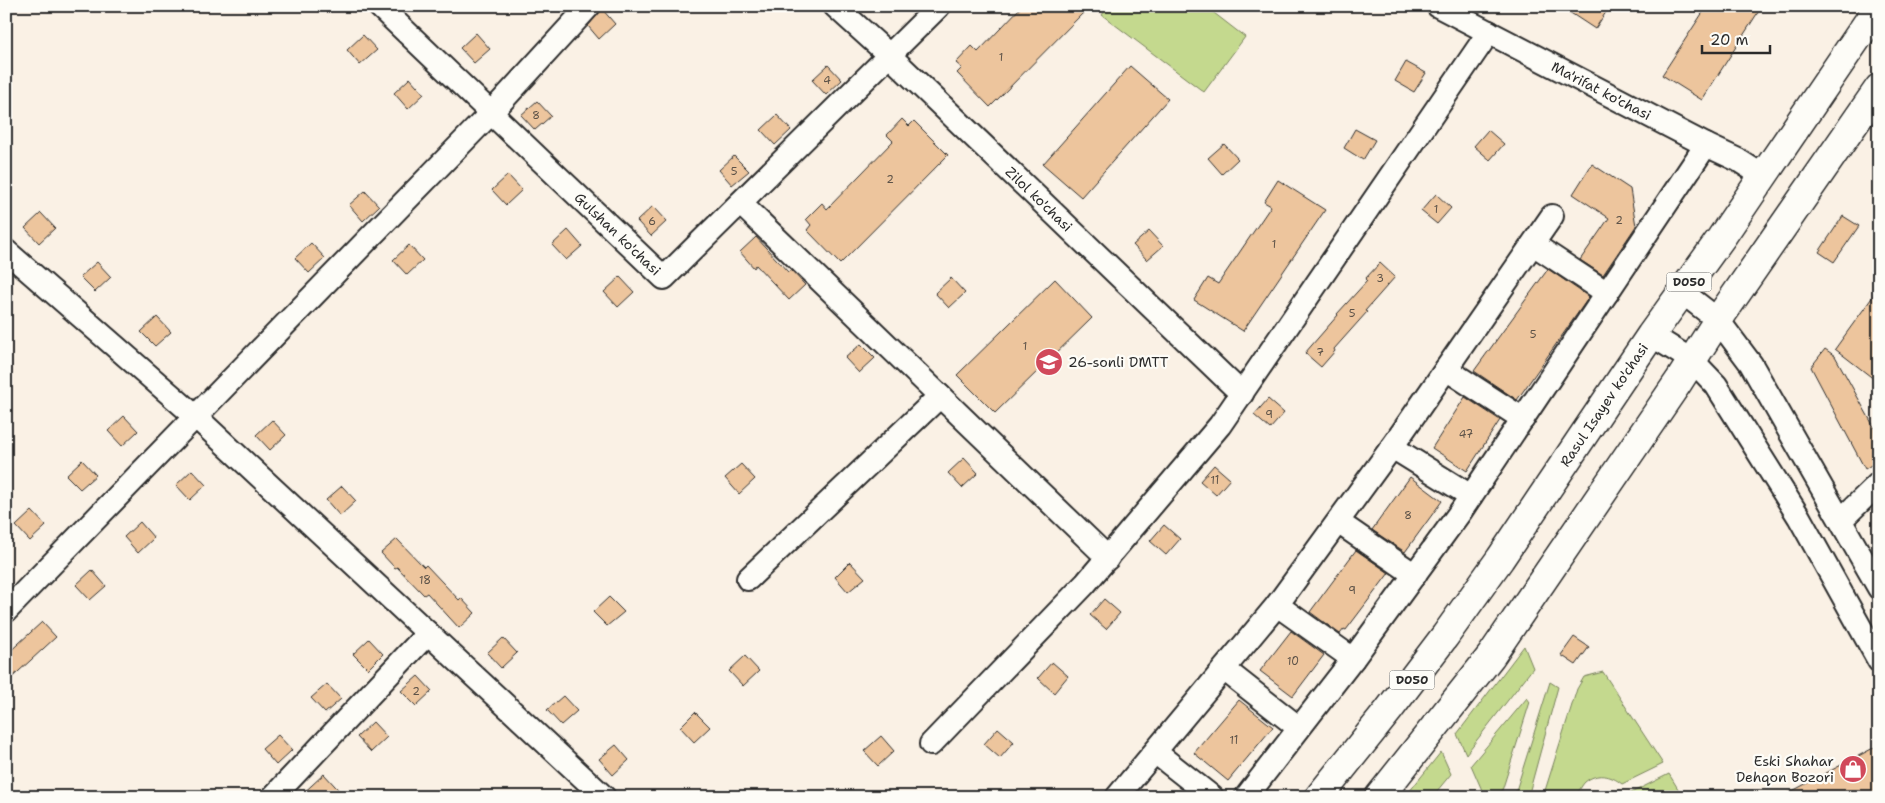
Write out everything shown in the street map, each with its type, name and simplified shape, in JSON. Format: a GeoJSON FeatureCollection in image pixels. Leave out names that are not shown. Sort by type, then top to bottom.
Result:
{"type":"FeatureCollection","features":[{"type":"Feature","properties":{"kind":"main road","name":"Rasul Isayev ko'chasi"},"geometry":{"type":"LineString","coordinates":[[1319,797],[1388,711],[1500,559],[1651,335],[1763,176],[1878,6]]}},
{"type":"Feature","properties":{"kind":"main road"},"geometry":{"type":"LineString","coordinates":[[1379,797],[1491,656],[1693,360],[1718,320],[1879,88]]}},
{"type":"Feature","properties":{"kind":"street","name":"Gulshan ko'chasi"},"geometry":{"type":"LineString","coordinates":[[379,6],[664,278],[939,6]]}},
{"type":"Feature","properties":{"kind":"street"},"geometry":{"type":"LineString","coordinates":[[6,611],[491,113],[589,6]]}},
{"type":"Feature","properties":{"kind":"street","name":"Zilol ko'chasi"},"geometry":{"type":"LineString","coordinates":[[835,6],[889,55],[1242,394]]}},
{"type":"Feature","properties":{"kind":"street","name":"Ma'rifat ko'chasi"},"geometry":{"type":"LineString","coordinates":[[1438,6],[1738,160],[1763,176]]}},
{"type":"Feature","properties":{"kind":"street"},"geometry":{"type":"LineString","coordinates":[[931,744],[1108,558],[1220,425],[1489,32]]}},
{"type":"Feature","properties":{"kind":"street"},"geometry":{"type":"LineString","coordinates":[[1246,797],[1353,659],[1471,496],[1706,145]]}},
{"type":"Feature","properties":{"kind":"street"},"geometry":{"type":"LineString","coordinates":[[740,203],[1108,558]]}},
{"type":"Feature","properties":{"kind":"street"},"geometry":{"type":"LineString","coordinates":[[1117,797],[1277,605],[1392,447],[1552,216]]}},
{"type":"Feature","properties":{"kind":"street"},"geometry":{"type":"LineString","coordinates":[[1533,244],[1607,293]]}},
{"type":"Feature","properties":{"kind":"street"},"geometry":{"type":"LineString","coordinates":[[6,251],[196,417],[604,797]]}},
{"type":"Feature","properties":{"kind":"street"},"geometry":{"type":"LineString","coordinates":[[1682,292],[1718,320],[1751,364],[1879,588]]}},
{"type":"Feature","properties":{"kind":"street"},"geometry":{"type":"LineString","coordinates":[[1651,335],[1693,360],[1716,385],[1799,517],[1879,661]]}},
{"type":"Feature","properties":{"kind":"street"},"geometry":{"type":"LineString","coordinates":[[1446,369],[1523,419]]}},
{"type":"Feature","properties":{"kind":"street"},"geometry":{"type":"LineString","coordinates":[[748,579],[940,396]]}},
{"type":"Feature","properties":{"kind":"street"},"geometry":{"type":"LineString","coordinates":[[1392,447],[1471,496]]}},
{"type":"Feature","properties":{"kind":"street"},"geometry":{"type":"LineString","coordinates":[[1815,545],[1832,546],[1839,541],[1843,535],[1843,523],[1879,483]]}},
{"type":"Feature","properties":{"kind":"street"},"geometry":{"type":"LineString","coordinates":[[1338,522],[1415,575]]}},
{"type":"Feature","properties":{"kind":"street"},"geometry":{"type":"LineString","coordinates":[[1277,605],[1353,659]]}},
{"type":"Feature","properties":{"kind":"street"},"geometry":{"type":"LineString","coordinates":[[273,797],[428,633]]}},
{"type":"Feature","properties":{"kind":"street"},"geometry":{"type":"LineString","coordinates":[[1224,669],[1299,728]]}},
{"type":"Feature","properties":{"kind":"street"},"geometry":{"type":"LineString","coordinates":[[1154,752],[1212,797]]}},
{"type":"Feature","properties":{"kind":"green space"},"geometry":{"type":"Polygon","coordinates":[[[1108,6],[1205,6],[1245,37],[1204,92],[1102,15],[1108,6]]]}},
{"type":"Feature","properties":{"kind":"green space"},"geometry":{"type":"Polygon","coordinates":[[[1524,646],[1533,668],[1466,754],[1457,734],[1524,646]]]}},
{"type":"Feature","properties":{"kind":"green space"},"geometry":{"type":"Polygon","coordinates":[[[1603,672],[1663,764],[1622,784],[1613,778],[1599,776],[1585,782],[1578,792],[1572,796],[1561,798],[1543,797],[1577,689],[1584,677],[1603,672]]]}},
{"type":"Feature","properties":{"kind":"green space"},"geometry":{"type":"Polygon","coordinates":[[[1550,682],[1558,687],[1528,797],[1514,797],[1550,682]]]}},
{"type":"Feature","properties":{"kind":"green space"},"geometry":{"type":"Polygon","coordinates":[[[1527,698],[1530,702],[1500,797],[1485,797],[1471,765],[1527,698]]]}},
{"type":"Feature","properties":{"kind":"green space"},"geometry":{"type":"Polygon","coordinates":[[[1441,752],[1451,774],[1432,797],[1405,797],[1441,752]]]}},
{"type":"Feature","properties":{"kind":"green space"},"geometry":{"type":"Polygon","coordinates":[[[1669,774],[1683,797],[1628,797],[1627,795],[1669,774]]]}},
{"type":"Feature","properties":{"kind":"building"},"geometry":{"type":"Polygon","coordinates":[[[1022,6],[1090,6],[990,107],[957,73],[962,68],[956,63],[972,46],[978,52],[1022,6]]]}},
{"type":"Feature","properties":{"kind":"building"},"geometry":{"type":"Polygon","coordinates":[[[1560,6],[1610,6],[1595,29],[1560,6]]]}},
{"type":"Feature","properties":{"kind":"building"},"geometry":{"type":"Polygon","coordinates":[[[1707,6],[1762,6],[1702,100],[1662,75],[1707,6]]]}},
{"type":"Feature","properties":{"kind":"building"},"geometry":{"type":"Polygon","coordinates":[[[602,9],[615,24],[599,39],[588,26],[602,9]]]}},
{"type":"Feature","properties":{"kind":"building"},"geometry":{"type":"Polygon","coordinates":[[[476,33],[490,49],[474,63],[460,48],[476,33]]]}},
{"type":"Feature","properties":{"kind":"building"},"geometry":{"type":"Polygon","coordinates":[[[363,35],[377,50],[360,65],[347,50],[363,35]]]}},
{"type":"Feature","properties":{"kind":"building"},"geometry":{"type":"Polygon","coordinates":[[[1406,62],[1426,73],[1414,92],[1395,81],[1406,62]]]}},
{"type":"Feature","properties":{"kind":"building"},"geometry":{"type":"Polygon","coordinates":[[[828,65],[842,80],[826,95],[812,80],[828,65]]]}},
{"type":"Feature","properties":{"kind":"building"},"geometry":{"type":"Polygon","coordinates":[[[1130,66],[1168,99],[1081,197],[1043,164],[1130,66]]]}},
{"type":"Feature","properties":{"kind":"building"},"geometry":{"type":"Polygon","coordinates":[[[410,78],[424,94],[408,109],[394,93],[410,78]]]}},
{"type":"Feature","properties":{"kind":"building"},"geometry":{"type":"Polygon","coordinates":[[[537,101],[551,116],[535,130],[521,115],[537,101]]]}},
{"type":"Feature","properties":{"kind":"building"},"geometry":{"type":"Polygon","coordinates":[[[777,115],[791,130],[775,145],[761,130],[777,115]]]}},
{"type":"Feature","properties":{"kind":"building"},"geometry":{"type":"Polygon","coordinates":[[[902,119],[909,126],[914,121],[948,155],[840,264],[807,230],[811,225],[806,219],[822,203],[827,209],[893,141],[887,135],[902,119]]]}},
{"type":"Feature","properties":{"kind":"building"},"geometry":{"type":"Polygon","coordinates":[[[1355,129],[1375,140],[1363,160],[1344,148],[1355,129]]]}},
{"type":"Feature","properties":{"kind":"building"},"geometry":{"type":"Polygon","coordinates":[[[1488,130],[1504,144],[1490,160],[1474,146],[1488,130]]]}},
{"type":"Feature","properties":{"kind":"building"},"geometry":{"type":"Polygon","coordinates":[[[1224,144],[1238,159],[1222,174],[1208,158],[1224,144]]]}},
{"type":"Feature","properties":{"kind":"building"},"geometry":{"type":"Polygon","coordinates":[[[734,156],[749,171],[732,185],[719,170],[734,156]]]}},
{"type":"Feature","properties":{"kind":"building"},"geometry":{"type":"Polygon","coordinates":[[[1592,164],[1630,189],[1636,226],[1603,275],[1580,260],[1609,218],[1573,194],[1592,164]]]}},
{"type":"Feature","properties":{"kind":"building"},"geometry":{"type":"Polygon","coordinates":[[[508,175],[522,190],[506,205],[492,190],[508,175]]]}},
{"type":"Feature","properties":{"kind":"building"},"geometry":{"type":"Polygon","coordinates":[[[1278,180],[1325,210],[1243,331],[1194,300],[1208,278],[1218,284],[1271,206],[1264,202],[1278,180]]]}},
{"type":"Feature","properties":{"kind":"building"},"geometry":{"type":"Polygon","coordinates":[[[365,191],[379,206],[363,221],[349,205],[365,191]]]}},
{"type":"Feature","properties":{"kind":"building"},"geometry":{"type":"Polygon","coordinates":[[[1436,194],[1451,208],[1437,224],[1421,211],[1436,194]]]}},
{"type":"Feature","properties":{"kind":"building"},"geometry":{"type":"Polygon","coordinates":[[[653,206],[667,221],[651,236],[637,221],[653,206]]]}},
{"type":"Feature","properties":{"kind":"building"},"geometry":{"type":"Polygon","coordinates":[[[41,213],[55,228],[39,243],[25,228],[41,213]]]}},
{"type":"Feature","properties":{"kind":"building"},"geometry":{"type":"Polygon","coordinates":[[[1843,216],[1859,226],[1834,262],[1819,252],[1843,216]]]}},
{"type":"Feature","properties":{"kind":"building"},"geometry":{"type":"Polygon","coordinates":[[[568,230],[582,246],[566,260],[552,245],[568,230]]]}},
{"type":"Feature","properties":{"kind":"building"},"geometry":{"type":"Polygon","coordinates":[[[1149,231],[1163,246],[1147,260],[1133,245],[1149,231]]]}},
{"type":"Feature","properties":{"kind":"building"},"geometry":{"type":"Polygon","coordinates":[[[756,237],[788,272],[791,270],[805,285],[789,300],[756,265],[754,268],[740,252],[756,237]]]}},
{"type":"Feature","properties":{"kind":"building"},"geometry":{"type":"Polygon","coordinates":[[[311,243],[325,258],[309,273],[295,258],[311,243]]]}},
{"type":"Feature","properties":{"kind":"building"},"geometry":{"type":"Polygon","coordinates":[[[409,245],[423,260],[407,275],[393,260],[409,245]]]}},
{"type":"Feature","properties":{"kind":"building"},"geometry":{"type":"Polygon","coordinates":[[[97,262],[111,277],[95,292],[80,277],[97,262]]]}},
{"type":"Feature","properties":{"kind":"building"},"geometry":{"type":"Polygon","coordinates":[[[1380,263],[1395,277],[1365,311],[1367,312],[1334,349],[1335,351],[1321,367],[1305,353],[1367,281],[1365,279],[1380,263]]]}},
{"type":"Feature","properties":{"kind":"building"},"geometry":{"type":"Polygon","coordinates":[[[1548,269],[1589,297],[1517,400],[1474,371],[1548,269]]]}},
{"type":"Feature","properties":{"kind":"building"},"geometry":{"type":"Polygon","coordinates":[[[620,277],[634,292],[618,307],[604,292],[620,277]]]}},
{"type":"Feature","properties":{"kind":"building"},"geometry":{"type":"Polygon","coordinates":[[[951,278],[965,293],[949,308],[935,293],[951,278]]]}},
{"type":"Feature","properties":{"kind":"building"},"geometry":{"type":"Polygon","coordinates":[[[1055,279],[1092,318],[995,413],[957,375],[1055,279]]]}},
{"type":"Feature","properties":{"kind":"building"},"geometry":{"type":"Polygon","coordinates":[[[1879,288],[1879,383],[1835,349],[1879,288]]]}},
{"type":"Feature","properties":{"kind":"building"},"geometry":{"type":"Polygon","coordinates":[[[157,317],[171,332],[155,346],[141,332],[157,317]]]}},
{"type":"Feature","properties":{"kind":"building"},"geometry":{"type":"Polygon","coordinates":[[[861,344],[875,358],[859,373],[845,358],[861,344]]]}},
{"type":"Feature","properties":{"kind":"building"},"geometry":{"type":"Polygon","coordinates":[[[1825,349],[1835,356],[1879,436],[1879,460],[1865,469],[1811,367],[1825,349]]]}},
{"type":"Feature","properties":{"kind":"building"},"geometry":{"type":"Polygon","coordinates":[[[1465,397],[1500,420],[1467,471],[1432,448],[1465,397]]]}},
{"type":"Feature","properties":{"kind":"building"},"geometry":{"type":"Polygon","coordinates":[[[1268,399],[1284,413],[1270,429],[1254,415],[1268,399]]]}},
{"type":"Feature","properties":{"kind":"building"},"geometry":{"type":"Polygon","coordinates":[[[124,416],[138,431],[122,446],[108,431],[124,416]]]}},
{"type":"Feature","properties":{"kind":"building"},"geometry":{"type":"Polygon","coordinates":[[[272,420],[286,435],[270,450],[256,435],[272,420]]]}},
{"type":"Feature","properties":{"kind":"building"},"geometry":{"type":"Polygon","coordinates":[[[964,458],[978,473],[962,488],[948,473],[964,458]]]}},
{"type":"Feature","properties":{"kind":"building"},"geometry":{"type":"Polygon","coordinates":[[[82,460],[96,475],[80,489],[66,475],[82,460]]]}},
{"type":"Feature","properties":{"kind":"building"},"geometry":{"type":"Polygon","coordinates":[[[741,464],[755,479],[739,494],[725,478],[741,464]]]}},
{"type":"Feature","properties":{"kind":"building"},"geometry":{"type":"Polygon","coordinates":[[[1214,465],[1230,479],[1216,495],[1200,481],[1214,465]]]}},
{"type":"Feature","properties":{"kind":"building"},"geometry":{"type":"Polygon","coordinates":[[[192,470],[206,485],[190,500],[176,485],[192,470]]]}},
{"type":"Feature","properties":{"kind":"building"},"geometry":{"type":"Polygon","coordinates":[[[1410,477],[1442,501],[1405,552],[1372,530],[1410,477]]]}},
{"type":"Feature","properties":{"kind":"building"},"geometry":{"type":"Polygon","coordinates":[[[342,486],[356,501],[340,516],[326,500],[342,486]]]}},
{"type":"Feature","properties":{"kind":"building"},"geometry":{"type":"Polygon","coordinates":[[[32,511],[46,526],[30,541],[16,526],[32,511]]]}},
{"type":"Feature","properties":{"kind":"building"},"geometry":{"type":"Polygon","coordinates":[[[140,522],[154,538],[138,553],[124,537],[140,522]]]}},
{"type":"Feature","properties":{"kind":"building"},"geometry":{"type":"Polygon","coordinates":[[[1164,525],[1180,539],[1166,555],[1150,541],[1164,525]]]}},
{"type":"Feature","properties":{"kind":"building"},"geometry":{"type":"Polygon","coordinates":[[[397,539],[424,567],[426,565],[459,600],[461,598],[475,613],[459,628],[427,593],[424,595],[381,553],[397,539]]]}},
{"type":"Feature","properties":{"kind":"building"},"geometry":{"type":"Polygon","coordinates":[[[1356,550],[1389,573],[1346,630],[1344,629],[1340,634],[1310,612],[1356,550]]]}},
{"type":"Feature","properties":{"kind":"building"},"geometry":{"type":"Polygon","coordinates":[[[850,562],[865,578],[848,592],[835,577],[850,562]]]}},
{"type":"Feature","properties":{"kind":"building"},"geometry":{"type":"Polygon","coordinates":[[[92,570],[106,586],[90,600],[76,585],[92,570]]]}},
{"type":"Feature","properties":{"kind":"building"},"geometry":{"type":"Polygon","coordinates":[[[609,597],[624,612],[607,626],[593,612],[609,597]]]}},
{"type":"Feature","properties":{"kind":"building"},"geometry":{"type":"Polygon","coordinates":[[[1104,599],[1120,613],[1106,629],[1090,615],[1104,599]]]}},
{"type":"Feature","properties":{"kind":"building"},"geometry":{"type":"Polygon","coordinates":[[[42,622],[56,637],[6,683],[6,655],[42,622]]]}},
{"type":"Feature","properties":{"kind":"building"},"geometry":{"type":"Polygon","coordinates":[[[1291,631],[1324,655],[1293,696],[1260,671],[1291,631]]]}},
{"type":"Feature","properties":{"kind":"building"},"geometry":{"type":"Polygon","coordinates":[[[1574,637],[1589,647],[1576,665],[1561,655],[1574,637]]]}},
{"type":"Feature","properties":{"kind":"building"},"geometry":{"type":"Polygon","coordinates":[[[503,638],[517,653],[501,668],[487,653],[503,638]]]}},
{"type":"Feature","properties":{"kind":"building"},"geometry":{"type":"Polygon","coordinates":[[[369,639],[383,654],[368,669],[353,654],[369,639]]]}},
{"type":"Feature","properties":{"kind":"building"},"geometry":{"type":"Polygon","coordinates":[[[745,656],[759,671],[743,686],[729,671],[745,656]]]}},
{"type":"Feature","properties":{"kind":"building"},"geometry":{"type":"Polygon","coordinates":[[[1052,662],[1068,676],[1054,693],[1038,678],[1052,662]]]}},
{"type":"Feature","properties":{"kind":"building"},"geometry":{"type":"Polygon","coordinates":[[[418,676],[432,691],[416,706],[401,691],[418,676]]]}},
{"type":"Feature","properties":{"kind":"building"},"geometry":{"type":"Polygon","coordinates":[[[327,684],[341,699],[325,713],[311,698],[327,684]]]}},
{"type":"Feature","properties":{"kind":"building"},"geometry":{"type":"Polygon","coordinates":[[[563,696],[577,711],[561,725],[547,710],[563,696]]]}},
{"type":"Feature","properties":{"kind":"building"},"geometry":{"type":"Polygon","coordinates":[[[1239,700],[1273,727],[1228,781],[1194,753],[1239,700]]]}},
{"type":"Feature","properties":{"kind":"building"},"geometry":{"type":"Polygon","coordinates":[[[695,712],[710,727],[694,742],[680,727],[695,712]]]}},
{"type":"Feature","properties":{"kind":"building"},"geometry":{"type":"Polygon","coordinates":[[[373,722],[387,737],[371,752],[357,737],[373,722]]]}},
{"type":"Feature","properties":{"kind":"building"},"geometry":{"type":"Polygon","coordinates":[[[998,728],[1014,742],[1000,758],[984,744],[998,728]]]}},
{"type":"Feature","properties":{"kind":"building"},"geometry":{"type":"Polygon","coordinates":[[[278,735],[292,750],[276,765],[262,749],[278,735]]]}},
{"type":"Feature","properties":{"kind":"building"},"geometry":{"type":"Polygon","coordinates":[[[881,736],[894,751],[878,766],[864,751],[881,736]]]}},
{"type":"Feature","properties":{"kind":"building"},"geometry":{"type":"Polygon","coordinates":[[[616,745],[629,760],[613,775],[599,759],[616,745]]]}},
{"type":"Feature","properties":{"kind":"building","name":"Eski Shahar Dehqon Bozori"},"geometry":{"type":"Polygon","coordinates":[[[1879,745],[1879,797],[1781,797],[1879,745]]]}},
{"type":"Feature","properties":{"kind":"building"},"geometry":{"type":"Polygon","coordinates":[[[324,774],[345,797],[299,797],[324,774]]]}},
{"type":"Feature","properties":{"kind":"place","name":"26-sonli DMTT"},"geometry":{"type":"Point","coordinates":[1049,362]}},
{"type":"Feature","properties":{"kind":"place","name":"Eski Shahar Dehqon Bozori"},"geometry":{"type":"Point","coordinates":[1853,769]}}]}
